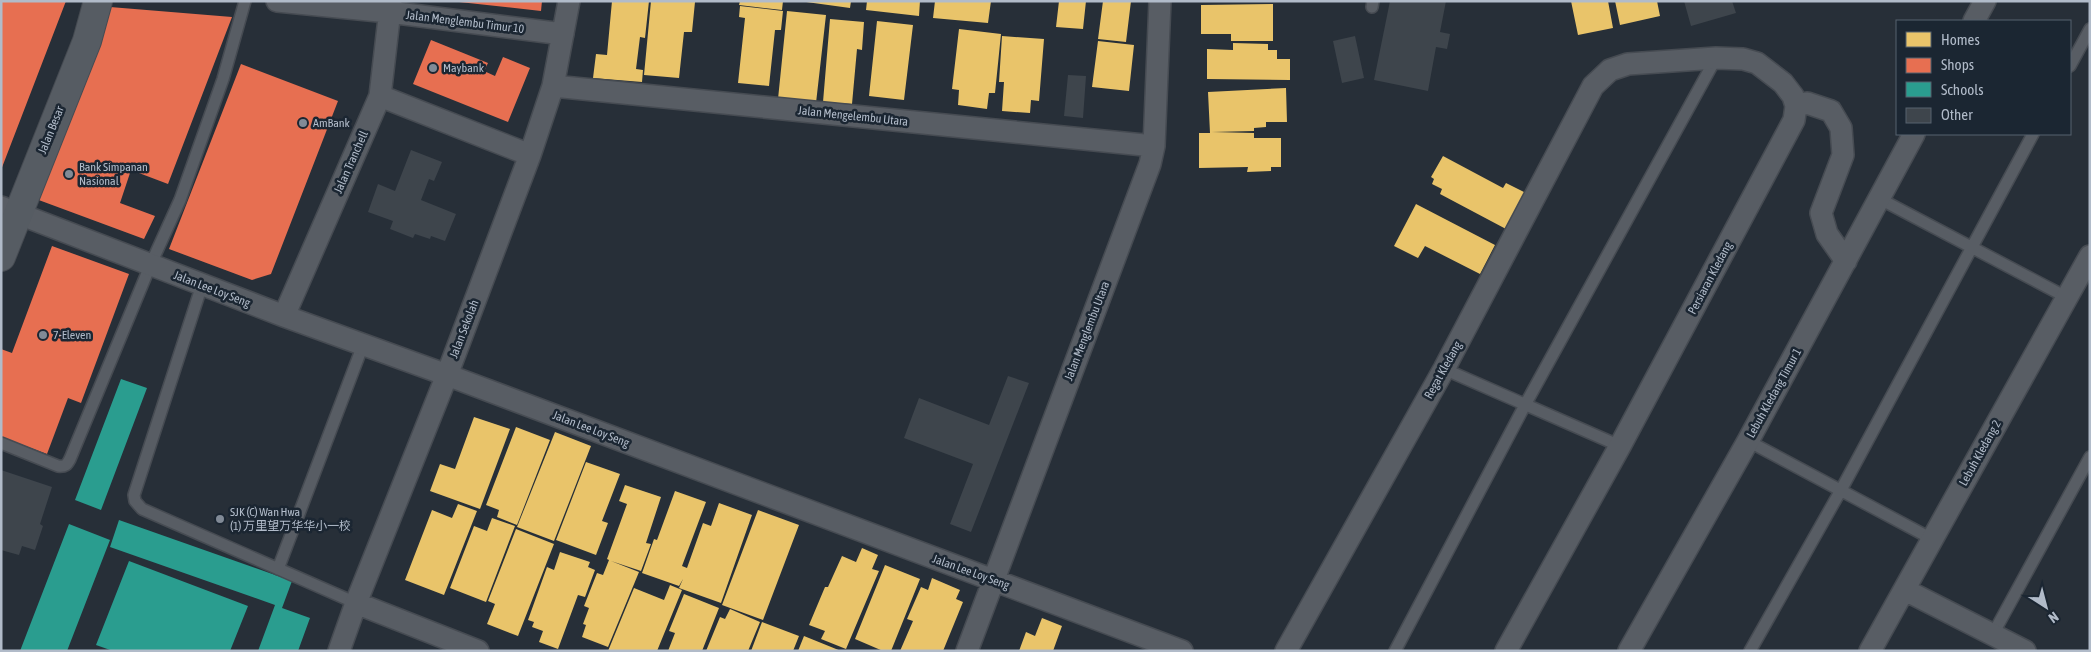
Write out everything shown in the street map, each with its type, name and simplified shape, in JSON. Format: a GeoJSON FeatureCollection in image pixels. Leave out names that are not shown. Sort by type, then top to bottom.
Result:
{"type":"FeatureCollection","features":[{"type":"Feature","properties":{"kind":"main road","name":"Jalan Besar"},"geometry":{"type":"LineString","coordinates":[[1,257],[14,196],[86,1]]}},
{"type":"Feature","properties":{"kind":"main road","name":"Jalan Besar"},"geometry":{"type":"LineString","coordinates":[[10,215],[87,41],[98,1]]}},
{"type":"Feature","properties":{"kind":"street","name":"Jalan Menglembu Timur 10"},"geometry":{"type":"LineString","coordinates":[[277,1],[390,7],[563,34]]}},
{"type":"Feature","properties":{"kind":"street","name":"Jalan Sekolah"},"geometry":{"type":"LineString","coordinates":[[339,651],[356,603],[447,375],[530,155],[553,86],[569,1]]}},
{"type":"Feature","properties":{"kind":"street","name":"Jalan Menglembu Utara"},"geometry":{"type":"LineString","coordinates":[[967,651],[992,580],[1150,164],[1154,146],[1160,1]]}},
{"type":"Feature","properties":{"kind":"street"},"geometry":{"type":"LineString","coordinates":[[1975,20],[1985,1]]}},
{"type":"Feature","properties":{"kind":"street","name":"Jalan Tranchell"},"geometry":{"type":"LineString","coordinates":[[284,316],[380,96],[390,7]]}},
{"type":"Feature","properties":{"kind":"street"},"geometry":{"type":"LineString","coordinates":[[1716,58],[1743,59],[1756,62],[1783,82],[1793,96],[1796,106],[1807,104],[1830,112],[1841,128],[1843,155],[1821,213],[1827,234],[1846,261]]}},
{"type":"Feature","properties":{"kind":"street","name":"Regat Kledang"},"geometry":{"type":"LineString","coordinates":[[1286,651],[1444,369],[1593,86],[1610,70],[1628,64],[1716,58]]}},
{"type":"Feature","properties":{"kind":"street","name":"Jalan Mengelembu Utara"},"geometry":{"type":"LineString","coordinates":[[553,86],[1154,146]]}},
{"type":"Feature","properties":{"kind":"street"},"geometry":{"type":"LineString","coordinates":[[380,96],[530,155]]}},
{"type":"Feature","properties":{"kind":"street","name":"Persiaran Kledang"},"geometry":{"type":"LineString","coordinates":[[1506,651],[1620,446],[1787,136],[1794,120],[1796,106]]}},
{"type":"Feature","properties":{"kind":"street","name":"Lebuh Kledang Timur 1"},"geometry":{"type":"LineString","coordinates":[[1628,651],[1748,441],[1913,135]]}},
{"type":"Feature","properties":{"kind":"street","name":"Jalan Lee Loy Seng"},"geometry":{"type":"LineString","coordinates":[[10,215],[447,375],[1182,651]]}},
{"type":"Feature","properties":{"kind":"street","name":"Lebuh Kledang 2"},"geometry":{"type":"LineString","coordinates":[[1870,651],[1932,539],[2077,288],[2090,256]]}},
{"type":"Feature","properties":{"kind":"street"},"geometry":{"type":"LineString","coordinates":[[1905,590],[2025,651]]}},
{"type":"Feature","properties":{"kind":"street"},"geometry":{"type":"LineString","coordinates":[[356,603],[478,651]]}},
{"type":"Feature","properties":{"kind":"lane"},"geometry":{"type":"LineString","coordinates":[[1,443],[58,466],[68,464],[150,266],[180,200],[223,79],[245,1]]}},
{"type":"Feature","properties":{"kind":"lane"},"geometry":{"type":"LineString","coordinates":[[2071,64],[2090,29]]}},
{"type":"Feature","properties":{"kind":"lane"},"geometry":{"type":"LineString","coordinates":[[1394,651],[1525,405],[1716,58]]}},
{"type":"Feature","properties":{"kind":"lane"},"geometry":{"type":"LineString","coordinates":[[1750,651],[1841,490],[2032,135]]}},
{"type":"Feature","properties":{"kind":"lane"},"geometry":{"type":"LineString","coordinates":[[1880,199],[1972,247],[2077,288]]}},
{"type":"Feature","properties":{"kind":"lane"},"geometry":{"type":"LineString","coordinates":[[202,285],[134,495],[135,501],[142,509],[356,603]]}},
{"type":"Feature","properties":{"kind":"lane"},"geometry":{"type":"LineString","coordinates":[[278,569],[363,345]]}},
{"type":"Feature","properties":{"kind":"lane"},"geometry":{"type":"LineString","coordinates":[[1444,369],[1620,446]]}},
{"type":"Feature","properties":{"kind":"lane"},"geometry":{"type":"LineString","coordinates":[[1748,441],[1932,539]]}},
{"type":"Feature","properties":{"kind":"lane"},"geometry":{"type":"LineString","coordinates":[[1993,634],[2090,457]]}},
{"type":"Feature","properties":{"kind":"building: Homes"},"geometry":{"type":"Polygon","coordinates":[[[612,1],[649,1],[645,38],[640,37],[636,69],[643,70],[642,82],[593,78],[596,54],[607,55],[612,1]]]}},
{"type":"Feature","properties":{"kind":"building: Homes"},"geometry":{"type":"Polygon","coordinates":[[[651,1],[695,2],[692,32],[684,32],[679,78],[644,75],[651,1]]]}},
{"type":"Feature","properties":{"kind":"building: Homes"},"geometry":{"type":"Polygon","coordinates":[[[740,1],[783,1],[782,10],[739,5],[740,1]]]}},
{"type":"Feature","properties":{"kind":"building: Homes"},"geometry":{"type":"Polygon","coordinates":[[[799,1],[851,1],[850,8],[799,1]]]}},
{"type":"Feature","properties":{"kind":"building: Homes"},"geometry":{"type":"Polygon","coordinates":[[[867,1],[920,1],[919,16],[866,10],[867,1]]]}},
{"type":"Feature","properties":{"kind":"building: Homes"},"geometry":{"type":"Polygon","coordinates":[[[935,1],[991,1],[988,23],[933,18],[935,1]]]}},
{"type":"Feature","properties":{"kind":"building: Homes"},"geometry":{"type":"Polygon","coordinates":[[[1059,1],[1086,1],[1083,29],[1056,27],[1059,1]]]}},
{"type":"Feature","properties":{"kind":"building: Homes"},"geometry":{"type":"Polygon","coordinates":[[[1103,1],[1131,1],[1126,42],[1098,39],[1103,1]]]}},
{"type":"Feature","properties":{"kind":"building: Homes"},"geometry":{"type":"Polygon","coordinates":[[[1571,1],[1608,1],[1613,28],[1578,35],[1571,1]]]}},
{"type":"Feature","properties":{"kind":"building: Homes"},"geometry":{"type":"Polygon","coordinates":[[[1615,1],[1657,1],[1660,16],[1620,25],[1615,1]]]}},
{"type":"Feature","properties":{"kind":"building: Homes"},"geometry":{"type":"Polygon","coordinates":[[[1273,4],[1273,41],[1231,41],[1231,34],[1201,34],[1201,5],[1273,4]]]}},
{"type":"Feature","properties":{"kind":"building: Homes"},"geometry":{"type":"Polygon","coordinates":[[[740,6],[783,11],[781,30],[775,30],[769,86],[738,83],[745,18],[739,17],[740,6]]]}},
{"type":"Feature","properties":{"kind":"building: Homes"},"geometry":{"type":"Polygon","coordinates":[[[787,11],[826,15],[816,103],[778,99],[787,11]]]}},
{"type":"Feature","properties":{"kind":"building: Homes"},"geometry":{"type":"Polygon","coordinates":[[[830,19],[864,22],[862,50],[857,49],[852,104],[823,102],[830,19]]]}},
{"type":"Feature","properties":{"kind":"building: Homes"},"geometry":{"type":"Polygon","coordinates":[[[877,21],[913,25],[904,100],[869,96],[877,21]]]}},
{"type":"Feature","properties":{"kind":"building: Homes"},"geometry":{"type":"Polygon","coordinates":[[[959,29],[1001,34],[995,93],[989,93],[987,109],[958,105],[959,90],[952,89],[959,29]]]}},
{"type":"Feature","properties":{"kind":"building: Homes"},"geometry":{"type":"Polygon","coordinates":[[[1002,36],[1044,39],[1039,101],[1031,100],[1030,113],[1002,111],[1004,82],[999,82],[1002,36]]]}},
{"type":"Feature","properties":{"kind":"building: Homes"},"geometry":{"type":"Polygon","coordinates":[[[1098,41],[1134,45],[1129,91],[1092,87],[1098,41]]]}},
{"type":"Feature","properties":{"kind":"building: Homes"},"geometry":{"type":"Polygon","coordinates":[[[1233,43],[1268,44],[1268,50],[1277,50],[1277,59],[1290,59],[1290,80],[1207,79],[1207,49],[1233,50],[1233,43]]]}},
{"type":"Feature","properties":{"kind":"building: Homes"},"geometry":{"type":"Polygon","coordinates":[[[1286,88],[1287,122],[1266,122],[1266,127],[1254,128],[1254,131],[1212,132],[1254,133],[1254,138],[1281,138],[1281,167],[1271,167],[1271,171],[1247,172],[1248,167],[1199,168],[1199,133],[1210,133],[1208,92],[1286,88]]]}},
{"type":"Feature","properties":{"kind":"building: Homes"},"geometry":{"type":"Polygon","coordinates":[[[1443,156],[1503,188],[1506,183],[1526,193],[1506,229],[1440,194],[1442,189],[1432,184],[1434,179],[1431,177],[1443,156]]]}},
{"type":"Feature","properties":{"kind":"building: Homes"},"geometry":{"type":"Polygon","coordinates":[[[1416,204],[1495,245],[1480,274],[1425,246],[1418,258],[1394,246],[1416,204]]]}},
{"type":"Feature","properties":{"kind":"building: Homes"},"geometry":{"type":"Polygon","coordinates":[[[474,417],[510,429],[480,509],[430,491],[440,464],[455,469],[474,417]]]}},
{"type":"Feature","properties":{"kind":"building: Homes"},"geometry":{"type":"Polygon","coordinates":[[[516,427],[550,440],[517,525],[497,517],[499,510],[486,505],[516,427]]]}},
{"type":"Feature","properties":{"kind":"building: Homes"},"geometry":{"type":"Polygon","coordinates":[[[555,432],[591,446],[554,541],[517,527],[555,432]]]}},
{"type":"Feature","properties":{"kind":"building: Homes"},"geometry":{"type":"Polygon","coordinates":[[[586,462],[620,474],[602,521],[608,523],[596,555],[556,540],[586,462]]]}},
{"type":"Feature","properties":{"kind":"building: Homes"},"geometry":{"type":"Polygon","coordinates":[[[625,485],[661,497],[646,543],[651,544],[641,571],[611,561],[639,572],[608,647],[582,637],[586,625],[583,624],[589,608],[584,606],[597,573],[603,575],[609,560],[607,559],[627,504],[619,501],[625,485]]]}},
{"type":"Feature","properties":{"kind":"building: Homes"},"geometry":{"type":"Polygon","coordinates":[[[675,491],[706,502],[682,566],[687,568],[703,523],[711,526],[719,503],[752,515],[721,603],[679,588],[683,579],[679,586],[642,573],[654,539],[657,540],[675,491]]]}},
{"type":"Feature","properties":{"kind":"building: Homes"},"geometry":{"type":"Polygon","coordinates":[[[458,504],[477,511],[444,595],[405,580],[432,510],[452,518],[458,504]]]}},
{"type":"Feature","properties":{"kind":"building: Homes"},"geometry":{"type":"Polygon","coordinates":[[[758,510],[799,525],[763,620],[722,605],[758,510]]]}},
{"type":"Feature","properties":{"kind":"building: Homes"},"geometry":{"type":"Polygon","coordinates":[[[492,518],[515,526],[486,602],[450,588],[474,526],[487,531],[492,518]]]}},
{"type":"Feature","properties":{"kind":"building: Homes"},"geometry":{"type":"Polygon","coordinates":[[[516,529],[554,544],[518,636],[487,624],[495,604],[488,601],[516,529]]]}},
{"type":"Feature","properties":{"kind":"building: Homes"},"geometry":{"type":"Polygon","coordinates":[[[862,548],[878,555],[872,569],[879,571],[846,649],[821,639],[825,631],[809,625],[825,587],[828,587],[842,556],[856,562],[862,548]]]}},
{"type":"Feature","properties":{"kind":"building: Homes"},"geometry":{"type":"Polygon","coordinates":[[[560,552],[590,562],[588,567],[595,570],[585,597],[578,595],[558,649],[539,642],[543,631],[532,627],[534,622],[528,620],[547,567],[554,570],[560,552]]]}},
{"type":"Feature","properties":{"kind":"building: Homes"},"geometry":{"type":"Polygon","coordinates":[[[885,565],[920,579],[891,651],[883,651],[855,639],[885,565]]]}},
{"type":"Feature","properties":{"kind":"building: Homes"},"geometry":{"type":"Polygon","coordinates":[[[932,578],[960,590],[956,599],[963,602],[943,651],[900,651],[913,621],[907,619],[921,587],[928,590],[932,578]]]}},
{"type":"Feature","properties":{"kind":"building: Homes"},"geometry":{"type":"Polygon","coordinates":[[[670,585],[682,590],[657,651],[608,651],[634,588],[664,600],[670,585]]]}},
{"type":"Feature","properties":{"kind":"building: Homes"},"geometry":{"type":"Polygon","coordinates":[[[684,594],[719,608],[702,651],[668,651],[675,633],[669,631],[684,594]]]}},
{"type":"Feature","properties":{"kind":"building: Homes"},"geometry":{"type":"Polygon","coordinates":[[[730,609],[760,622],[748,651],[706,651],[720,617],[725,619],[730,609]]]}},
{"type":"Feature","properties":{"kind":"building: Homes"},"geometry":{"type":"Polygon","coordinates":[[[1042,618],[1062,626],[1053,651],[1019,651],[1026,632],[1035,636],[1042,618]]]}},
{"type":"Feature","properties":{"kind":"building: Homes"},"geometry":{"type":"Polygon","coordinates":[[[762,622],[799,636],[793,651],[751,651],[762,622]]]}},
{"type":"Feature","properties":{"kind":"building: Homes"},"geometry":{"type":"Polygon","coordinates":[[[804,636],[841,651],[798,651],[804,636]]]}},
{"type":"Feature","properties":{"kind":"building: Shops"},"geometry":{"type":"Polygon","coordinates":[[[1,1],[66,1],[1,170],[1,1]]]}},
{"type":"Feature","properties":{"kind":"building: Shops"},"geometry":{"type":"Polygon","coordinates":[[[450,1],[542,1],[541,11],[450,1]]]}},
{"type":"Feature","properties":{"kind":"building: Shops"},"geometry":{"type":"Polygon","coordinates":[[[110,7],[232,17],[168,184],[131,170],[120,203],[155,216],[144,239],[36,199],[110,7]]]}},
{"type":"Feature","properties":{"kind":"building: Shops"},"geometry":{"type":"Polygon","coordinates":[[[431,40],[488,63],[484,71],[495,76],[503,57],[530,68],[508,122],[413,84],[431,40]]]}},
{"type":"Feature","properties":{"kind":"building: Shops"},"geometry":{"type":"Polygon","coordinates":[[[241,64],[338,101],[271,274],[252,280],[169,249],[241,64]]]}},
{"type":"Feature","properties":{"kind":"building: Shops"},"geometry":{"type":"Polygon","coordinates":[[[52,246],[129,274],[81,403],[68,398],[47,454],[1,437],[1,349],[12,353],[52,246]]]}},
{"type":"Feature","properties":{"kind":"building: Schools"},"geometry":{"type":"Polygon","coordinates":[[[121,379],[147,388],[101,510],[75,500],[121,379]]]}},
{"type":"Feature","properties":{"kind":"building: Schools"},"geometry":{"type":"Polygon","coordinates":[[[119,520],[292,581],[282,608],[310,618],[298,651],[258,651],[275,605],[110,547],[119,520]]]}},
{"type":"Feature","properties":{"kind":"building: Schools"},"geometry":{"type":"Polygon","coordinates":[[[69,524],[110,540],[67,651],[20,651],[69,524]]]}},
{"type":"Feature","properties":{"kind":"building: Schools"},"geometry":{"type":"Polygon","coordinates":[[[129,561],[248,606],[230,651],[113,651],[96,645],[129,561]]]}},
{"type":"Feature","properties":{"kind":"building: Other"},"geometry":{"type":"Polygon","coordinates":[[[1390,1],[1446,1],[1440,32],[1450,34],[1447,49],[1436,47],[1428,91],[1374,80],[1390,1]]]}},
{"type":"Feature","properties":{"kind":"building: Other"},"geometry":{"type":"Polygon","coordinates":[[[1684,1],[1732,1],[1736,13],[1691,26],[1684,1]]]}},
{"type":"Feature","properties":{"kind":"building: Other"},"geometry":{"type":"Polygon","coordinates":[[[1355,36],[1364,78],[1342,83],[1333,41],[1355,36]]]}},
{"type":"Feature","properties":{"kind":"building: Other"},"geometry":{"type":"Polygon","coordinates":[[[1068,75],[1086,76],[1083,118],[1064,116],[1068,75]]]}},
{"type":"Feature","properties":{"kind":"building: Other"},"geometry":{"type":"Polygon","coordinates":[[[411,150],[442,162],[434,181],[429,179],[421,200],[456,214],[445,241],[431,236],[430,239],[415,234],[413,238],[390,229],[393,221],[368,212],[378,184],[395,191],[411,150]]]}},
{"type":"Feature","properties":{"kind":"building: Other"},"geometry":{"type":"Polygon","coordinates":[[[1008,376],[1029,383],[971,532],[950,524],[973,464],[904,438],[919,398],[989,425],[1008,376]]]}},
{"type":"Feature","properties":{"kind":"building: Other"},"geometry":{"type":"Polygon","coordinates":[[[1,470],[52,487],[40,524],[43,526],[35,550],[22,546],[19,555],[1,550],[1,470]]]}},
{"type":"Feature","properties":{"kind":"place","name":"Maybank"},"geometry":{"type":"Point","coordinates":[433,68]}},
{"type":"Feature","properties":{"kind":"place","name":"AmBank"},"geometry":{"type":"Point","coordinates":[303,123]}},
{"type":"Feature","properties":{"kind":"place","name":"Bank Simpanan Nasional"},"geometry":{"type":"Point","coordinates":[69,174]}},
{"type":"Feature","properties":{"kind":"place","name":"7-Eleven"},"geometry":{"type":"Point","coordinates":[43,335]}},
{"type":"Feature","properties":{"kind":"place","name":"SJK (C) Wan Hwa (1) 万里望万华华小一校"},"geometry":{"type":"Point","coordinates":[220,519]}}]}
